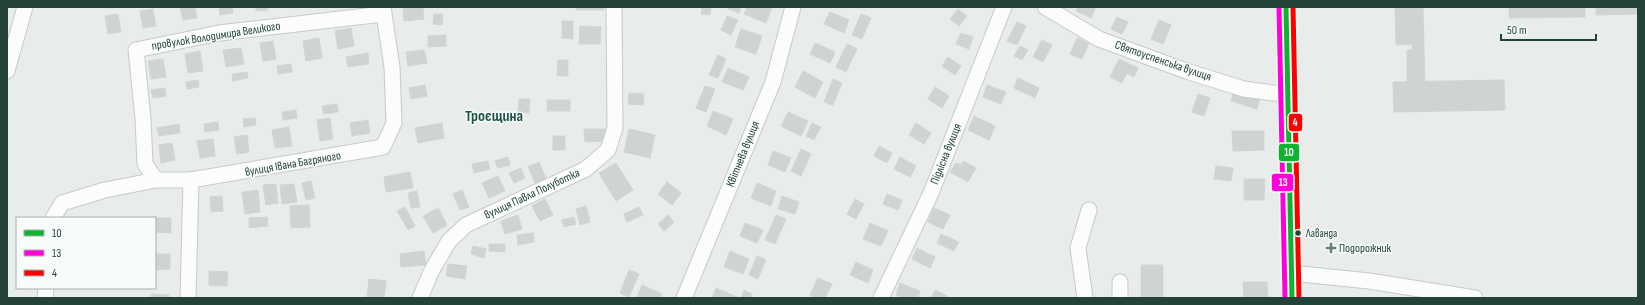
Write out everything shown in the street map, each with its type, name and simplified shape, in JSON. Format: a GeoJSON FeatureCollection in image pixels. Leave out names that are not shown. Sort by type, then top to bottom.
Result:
{"type":"FeatureCollection","features":[{"type":"Feature","properties":{"kind":"main road"},"geometry":{"type":"LineString","coordinates":[[1286,7],[1292,298]]}},
{"type":"Feature","properties":{"kind":"street"},"geometry":{"type":"LineString","coordinates":[[7,71],[25,7]]}},
{"type":"Feature","properties":{"kind":"street","name":"вулиця Павла Полуботка"},"geometry":{"type":"LineString","coordinates":[[420,298],[432,270],[449,240],[466,225],[586,169],[608,150],[615,128],[614,7]]}},
{"type":"Feature","properties":{"kind":"street","name":"Квітнева вулиця"},"geometry":{"type":"LineString","coordinates":[[684,298],[773,82],[793,7]]}},
{"type":"Feature","properties":{"kind":"street","name":"Підлісна вулиця"},"geometry":{"type":"LineString","coordinates":[[881,298],[931,193],[1004,7]]}},
{"type":"Feature","properties":{"kind":"street","name":"Святоуспенська вулиця"},"geometry":{"type":"LineString","coordinates":[[1045,7],[1099,39],[1189,72],[1244,89],[1288,95]]}},
{"type":"Feature","properties":{"kind":"street","name":"вулиця Івана Багряного"},"geometry":{"type":"LineString","coordinates":[[54,217],[62,203],[105,190],[156,180],[191,180],[383,147],[394,123],[392,68],[383,10]]}},
{"type":"Feature","properties":{"kind":"street","name":"провулок Володимира Великого"},"geometry":{"type":"LineString","coordinates":[[156,180],[145,164],[143,118],[136,50],[219,33],[383,10]]}},
{"type":"Feature","properties":{"kind":"street"},"geometry":{"type":"LineString","coordinates":[[188,298],[191,180]]}},
{"type":"Feature","properties":{"kind":"street"},"geometry":{"type":"LineString","coordinates":[[1085,298],[1078,248],[1089,210]]}},
{"type":"Feature","properties":{"kind":"street"},"geometry":{"type":"LineString","coordinates":[[1292,273],[1369,281],[1475,298]]}},
{"type":"Feature","properties":{"kind":"street"},"geometry":{"type":"LineString","coordinates":[[1120,282],[1120,298]]}},
{"type":"Feature","properties":{"kind":"building"},"geometry":{"type":"Polygon","coordinates":[[[180,7],[195,7],[197,18],[183,20],[180,7]]]}},
{"type":"Feature","properties":{"kind":"building"},"geometry":{"type":"Polygon","coordinates":[[[219,7],[232,7],[233,13],[220,15],[219,7]]]}},
{"type":"Feature","properties":{"kind":"building"},"geometry":{"type":"Polygon","coordinates":[[[256,7],[268,7],[268,10],[256,11],[256,7]]]}},
{"type":"Feature","properties":{"kind":"building"},"geometry":{"type":"Polygon","coordinates":[[[423,7],[424,19],[404,21],[403,8],[423,7]]]}},
{"type":"Feature","properties":{"kind":"building"},"geometry":{"type":"Polygon","coordinates":[[[576,7],[604,7],[604,10],[576,10],[576,7]]]}},
{"type":"Feature","properties":{"kind":"building"},"geometry":{"type":"Polygon","coordinates":[[[702,7],[711,7],[710,15],[701,14],[702,7]]]}},
{"type":"Feature","properties":{"kind":"building"},"geometry":{"type":"Polygon","coordinates":[[[729,7],[741,7],[739,13],[728,9],[729,7]]]}},
{"type":"Feature","properties":{"kind":"building"},"geometry":{"type":"Polygon","coordinates":[[[747,7],[772,7],[766,23],[744,14],[747,7]]]}},
{"type":"Feature","properties":{"kind":"building"},"geometry":{"type":"Polygon","coordinates":[[[1078,7],[1096,7],[1091,18],[1076,11],[1078,7]]]}},
{"type":"Feature","properties":{"kind":"building"},"geometry":{"type":"Polygon","coordinates":[[[1395,7],[1423,7],[1424,49],[1412,50],[1412,44],[1396,45],[1395,7]]]}},
{"type":"Feature","properties":{"kind":"building"},"geometry":{"type":"Polygon","coordinates":[[[1509,7],[1585,7],[1585,17],[1509,18],[1509,7]]]}},
{"type":"Feature","properties":{"kind":"building"},"geometry":{"type":"Polygon","coordinates":[[[1596,7],[1638,7],[1638,14],[1596,15],[1596,7]]]}},
{"type":"Feature","properties":{"kind":"building"},"geometry":{"type":"Polygon","coordinates":[[[153,9],[156,26],[143,28],[140,11],[153,9]]]}},
{"type":"Feature","properties":{"kind":"building"},"geometry":{"type":"Polygon","coordinates":[[[958,9],[967,16],[959,26],[950,19],[958,9]]]}},
{"type":"Feature","properties":{"kind":"building"},"geometry":{"type":"Polygon","coordinates":[[[830,12],[849,20],[844,33],[824,24],[830,12]]]}},
{"type":"Feature","properties":{"kind":"building"},"geometry":{"type":"Polygon","coordinates":[[[118,14],[121,32],[108,34],[105,16],[118,14]]]}},
{"type":"Feature","properties":{"kind":"building"},"geometry":{"type":"Polygon","coordinates":[[[434,14],[443,14],[442,25],[433,24],[434,14]]]}},
{"type":"Feature","properties":{"kind":"building"},"geometry":{"type":"Polygon","coordinates":[[[861,14],[871,18],[862,39],[852,35],[861,14]]]}},
{"type":"Feature","properties":{"kind":"building"},"geometry":{"type":"Polygon","coordinates":[[[727,16],[738,20],[731,35],[721,30],[727,16]]]}},
{"type":"Feature","properties":{"kind":"building"},"geometry":{"type":"Polygon","coordinates":[[[1117,17],[1128,22],[1122,34],[1111,29],[1117,17]]]}},
{"type":"Feature","properties":{"kind":"building"},"geometry":{"type":"Polygon","coordinates":[[[1159,20],[1171,25],[1163,44],[1151,39],[1159,20]]]}},
{"type":"Feature","properties":{"kind":"building"},"geometry":{"type":"Polygon","coordinates":[[[562,21],[573,21],[573,39],[562,38],[562,21]]]}},
{"type":"Feature","properties":{"kind":"building"},"geometry":{"type":"Polygon","coordinates":[[[1017,22],[1026,26],[1017,45],[1007,41],[1017,22]]]}},
{"type":"Feature","properties":{"kind":"building"},"geometry":{"type":"Polygon","coordinates":[[[580,26],[601,27],[600,44],[579,44],[580,26]]]}},
{"type":"Feature","properties":{"kind":"building"},"geometry":{"type":"Polygon","coordinates":[[[351,28],[354,46],[338,49],[335,31],[351,28]]]}},
{"type":"Feature","properties":{"kind":"building"},"geometry":{"type":"Polygon","coordinates":[[[741,29],[762,36],[756,54],[735,47],[741,29]]]}},
{"type":"Feature","properties":{"kind":"building"},"geometry":{"type":"Polygon","coordinates":[[[961,33],[973,37],[969,49],[956,44],[961,33]]]}},
{"type":"Feature","properties":{"kind":"building"},"geometry":{"type":"Polygon","coordinates":[[[446,35],[446,46],[428,47],[428,36],[446,35]]]}},
{"type":"Feature","properties":{"kind":"building"},"geometry":{"type":"Polygon","coordinates":[[[319,38],[322,58],[306,61],[303,41],[319,38]]]}},
{"type":"Feature","properties":{"kind":"building"},"geometry":{"type":"Polygon","coordinates":[[[1077,38],[1089,43],[1082,59],[1070,54],[1077,38]]]}},
{"type":"Feature","properties":{"kind":"building"},"geometry":{"type":"Polygon","coordinates":[[[1042,40],[1052,45],[1043,62],[1033,57],[1042,40]]]}},
{"type":"Feature","properties":{"kind":"building"},"geometry":{"type":"Polygon","coordinates":[[[273,41],[276,59],[263,61],[260,43],[273,41]]]}},
{"type":"Feature","properties":{"kind":"building"},"geometry":{"type":"Polygon","coordinates":[[[815,43],[835,52],[830,63],[810,54],[815,43]]]}},
{"type":"Feature","properties":{"kind":"building"},"geometry":{"type":"Polygon","coordinates":[[[847,44],[857,49],[846,72],[836,67],[847,44]]]}},
{"type":"Feature","properties":{"kind":"building"},"geometry":{"type":"Polygon","coordinates":[[[1020,46],[1028,50],[1022,60],[1014,56],[1020,46]]]}},
{"type":"Feature","properties":{"kind":"building"},"geometry":{"type":"Polygon","coordinates":[[[241,48],[244,64],[226,67],[223,50],[241,48]]]}},
{"type":"Feature","properties":{"kind":"building"},"geometry":{"type":"Polygon","coordinates":[[[1424,49],[1425,81],[1407,82],[1407,50],[1424,49]]]}},
{"type":"Feature","properties":{"kind":"building"},"geometry":{"type":"Polygon","coordinates":[[[424,50],[427,63],[408,66],[406,52],[424,50]]]}},
{"type":"Feature","properties":{"kind":"building"},"geometry":{"type":"Polygon","coordinates":[[[200,51],[203,71],[188,73],[185,54],[200,51]]]}},
{"type":"Feature","properties":{"kind":"building"},"geometry":{"type":"Polygon","coordinates":[[[368,53],[369,64],[348,67],[346,57],[368,53]]]}},
{"type":"Feature","properties":{"kind":"building"},"geometry":{"type":"Polygon","coordinates":[[[718,55],[726,59],[718,78],[709,75],[718,55]]]}},
{"type":"Feature","properties":{"kind":"building"},"geometry":{"type":"Polygon","coordinates":[[[948,57],[961,66],[955,75],[942,66],[948,57]]]}},
{"type":"Feature","properties":{"kind":"building"},"geometry":{"type":"Polygon","coordinates":[[[163,59],[166,77],[151,79],[148,61],[163,59]]]}},
{"type":"Feature","properties":{"kind":"building"},"geometry":{"type":"Polygon","coordinates":[[[1119,59],[1138,68],[1134,77],[1127,73],[1122,83],[1110,77],[1119,59]]]}},
{"type":"Feature","properties":{"kind":"building"},"geometry":{"type":"Polygon","coordinates":[[[558,60],[568,60],[568,76],[557,76],[558,60]]]}},
{"type":"Feature","properties":{"kind":"building"},"geometry":{"type":"Polygon","coordinates":[[[291,64],[292,72],[278,74],[277,66],[291,64]]]}},
{"type":"Feature","properties":{"kind":"building"},"geometry":{"type":"Polygon","coordinates":[[[728,68],[749,77],[743,90],[722,82],[728,68]]]}},
{"type":"Feature","properties":{"kind":"building"},"geometry":{"type":"Polygon","coordinates":[[[803,71],[823,82],[815,98],[795,87],[803,71]]]}},
{"type":"Feature","properties":{"kind":"building"},"geometry":{"type":"Polygon","coordinates":[[[247,72],[248,78],[233,81],[232,74],[247,72]]]}},
{"type":"Feature","properties":{"kind":"building"},"geometry":{"type":"Polygon","coordinates":[[[1018,78],[1039,88],[1035,98],[1014,88],[1018,78]]]}},
{"type":"Feature","properties":{"kind":"building"},"geometry":{"type":"Polygon","coordinates":[[[833,79],[842,83],[833,105],[824,102],[833,79]]]}},
{"type":"Feature","properties":{"kind":"building"},"geometry":{"type":"Polygon","coordinates":[[[198,80],[199,87],[187,89],[186,82],[198,80]]]}},
{"type":"Feature","properties":{"kind":"building"},"geometry":{"type":"Polygon","coordinates":[[[1504,80],[1505,110],[1394,112],[1393,82],[1504,80]]]}},
{"type":"Feature","properties":{"kind":"building"},"geometry":{"type":"Polygon","coordinates":[[[425,85],[427,96],[411,99],[409,88],[425,85]]]}},
{"type":"Feature","properties":{"kind":"building"},"geometry":{"type":"Polygon","coordinates":[[[987,85],[1006,92],[1001,104],[983,97],[987,85]]]}},
{"type":"Feature","properties":{"kind":"building"},"geometry":{"type":"Polygon","coordinates":[[[705,86],[715,89],[706,112],[696,108],[705,86]]]}},
{"type":"Feature","properties":{"kind":"building"},"geometry":{"type":"Polygon","coordinates":[[[935,87],[949,96],[942,108],[928,99],[935,87]]]}},
{"type":"Feature","properties":{"kind":"building"},"geometry":{"type":"Polygon","coordinates":[[[165,88],[166,96],[153,98],[151,90],[165,88]]]}},
{"type":"Feature","properties":{"kind":"building"},"geometry":{"type":"Polygon","coordinates":[[[1234,90],[1260,98],[1257,109],[1231,101],[1234,90]]]}},
{"type":"Feature","properties":{"kind":"building"},"geometry":{"type":"Polygon","coordinates":[[[629,93],[644,94],[643,105],[628,104],[629,93]]]}},
{"type":"Feature","properties":{"kind":"building"},"geometry":{"type":"Polygon","coordinates":[[[1198,94],[1210,98],[1204,116],[1192,112],[1198,94]]]}},
{"type":"Feature","properties":{"kind":"building"},"geometry":{"type":"Polygon","coordinates":[[[519,99],[530,99],[529,113],[518,112],[519,99]]]}},
{"type":"Feature","properties":{"kind":"building"},"geometry":{"type":"Polygon","coordinates":[[[547,100],[570,100],[570,111],[547,111],[547,100]]]}},
{"type":"Feature","properties":{"kind":"building"},"geometry":{"type":"Polygon","coordinates":[[[337,104],[338,112],[324,114],[322,106],[337,104]]]}},
{"type":"Feature","properties":{"kind":"building"},"geometry":{"type":"Polygon","coordinates":[[[296,110],[297,118],[283,120],[282,112],[296,110]]]}},
{"type":"Feature","properties":{"kind":"building"},"geometry":{"type":"Polygon","coordinates":[[[713,111],[733,119],[726,135],[707,126],[713,111]]]}},
{"type":"Feature","properties":{"kind":"building"},"geometry":{"type":"Polygon","coordinates":[[[788,112],[808,121],[801,136],[781,126],[788,112]]]}},
{"type":"Feature","properties":{"kind":"building"},"geometry":{"type":"Polygon","coordinates":[[[974,116],[995,126],[989,140],[968,130],[974,116]]]}},
{"type":"Feature","properties":{"kind":"building"},"geometry":{"type":"Polygon","coordinates":[[[255,118],[256,125],[244,127],[243,119],[255,118]]]}},
{"type":"Feature","properties":{"kind":"building"},"geometry":{"type":"Polygon","coordinates":[[[330,118],[333,139],[320,141],[317,120],[330,118]]]}},
{"type":"Feature","properties":{"kind":"building"},"geometry":{"type":"Polygon","coordinates":[[[368,120],[370,133],[352,136],[350,123],[368,120]]]}},
{"type":"Feature","properties":{"kind":"building"},"geometry":{"type":"Polygon","coordinates":[[[218,122],[219,130],[205,132],[204,124],[218,122]]]}},
{"type":"Feature","properties":{"kind":"building"},"geometry":{"type":"Polygon","coordinates":[[[442,123],[444,138],[418,143],[415,128],[442,123]]]}},
{"type":"Feature","properties":{"kind":"building"},"geometry":{"type":"Polygon","coordinates":[[[812,123],[821,127],[814,140],[806,136],[812,123]]]}},
{"type":"Feature","properties":{"kind":"building"},"geometry":{"type":"Polygon","coordinates":[[[916,123],[931,133],[924,144],[909,135],[916,123]]]}},
{"type":"Feature","properties":{"kind":"building"},"geometry":{"type":"Polygon","coordinates":[[[179,124],[180,133],[159,136],[157,128],[179,124]]]}},
{"type":"Feature","properties":{"kind":"building"},"geometry":{"type":"Polygon","coordinates":[[[289,127],[292,146],[275,148],[272,130],[289,127]]]}},
{"type":"Feature","properties":{"kind":"building"},"geometry":{"type":"Polygon","coordinates":[[[584,129],[606,129],[606,141],[585,142],[584,129]]]}},
{"type":"Feature","properties":{"kind":"building"},"geometry":{"type":"Polygon","coordinates":[[[629,129],[655,135],[650,158],[624,152],[629,129]]]}},
{"type":"Feature","properties":{"kind":"building"},"geometry":{"type":"Polygon","coordinates":[[[1232,131],[1264,131],[1264,150],[1233,151],[1232,131]]]}},
{"type":"Feature","properties":{"kind":"building"},"geometry":{"type":"Polygon","coordinates":[[[247,135],[249,152],[237,154],[234,137],[247,135]]]}},
{"type":"Feature","properties":{"kind":"building"},"geometry":{"type":"Polygon","coordinates":[[[553,136],[565,136],[565,150],[553,150],[553,136]]]}},
{"type":"Feature","properties":{"kind":"building"},"geometry":{"type":"Polygon","coordinates":[[[213,139],[215,156],[200,158],[197,141],[213,139]]]}},
{"type":"Feature","properties":{"kind":"building"},"geometry":{"type":"Polygon","coordinates":[[[172,143],[175,160],[161,163],[159,145],[172,143]]]}},
{"type":"Feature","properties":{"kind":"building"},"geometry":{"type":"Polygon","coordinates":[[[879,146],[892,153],[887,163],[874,156],[879,146]]]}},
{"type":"Feature","properties":{"kind":"building"},"geometry":{"type":"Polygon","coordinates":[[[801,149],[811,154],[801,176],[791,171],[801,149]]]}},
{"type":"Feature","properties":{"kind":"building"},"geometry":{"type":"Polygon","coordinates":[[[773,151],[791,158],[785,172],[768,165],[773,151]]]}},
{"type":"Feature","properties":{"kind":"building"},"geometry":{"type":"Polygon","coordinates":[[[508,157],[510,165],[498,168],[495,161],[508,157]]]}},
{"type":"Feature","properties":{"kind":"building"},"geometry":{"type":"Polygon","coordinates":[[[900,157],[916,166],[910,177],[894,169],[900,157]]]}},
{"type":"Feature","properties":{"kind":"building"},"geometry":{"type":"Polygon","coordinates":[[[488,161],[490,169],[474,173],[472,164],[488,161]]]}},
{"type":"Feature","properties":{"kind":"building"},"geometry":{"type":"Polygon","coordinates":[[[963,161],[976,168],[968,182],[950,172],[956,163],[961,165],[963,161]]]}},
{"type":"Feature","properties":{"kind":"building"},"geometry":{"type":"Polygon","coordinates":[[[539,162],[547,181],[536,185],[528,167],[539,162]]]}},
{"type":"Feature","properties":{"kind":"building"},"geometry":{"type":"Polygon","coordinates":[[[616,163],[633,190],[616,201],[599,173],[616,163]]]}},
{"type":"Feature","properties":{"kind":"building"},"geometry":{"type":"Polygon","coordinates":[[[1216,166],[1233,168],[1231,181],[1214,179],[1216,166]]]}},
{"type":"Feature","properties":{"kind":"building"},"geometry":{"type":"Polygon","coordinates":[[[521,168],[525,178],[514,183],[509,173],[521,168]]]}},
{"type":"Feature","properties":{"kind":"building"},"geometry":{"type":"Polygon","coordinates":[[[410,172],[413,188],[386,192],[384,177],[410,172]]]}},
{"type":"Feature","properties":{"kind":"building"},"geometry":{"type":"Polygon","coordinates":[[[498,176],[505,191],[489,198],[482,183],[498,176]]]}},
{"type":"Feature","properties":{"kind":"building"},"geometry":{"type":"Polygon","coordinates":[[[1244,179],[1265,179],[1264,200],[1244,200],[1244,179]]]}},
{"type":"Feature","properties":{"kind":"building"},"geometry":{"type":"Polygon","coordinates":[[[311,181],[315,198],[306,200],[302,183],[311,181]]]}},
{"type":"Feature","properties":{"kind":"building"},"geometry":{"type":"Polygon","coordinates":[[[667,182],[681,193],[672,205],[658,194],[667,182]]]}},
{"type":"Feature","properties":{"kind":"building"},"geometry":{"type":"Polygon","coordinates":[[[757,183],[776,191],[771,206],[751,198],[757,183]]]}},
{"type":"Feature","properties":{"kind":"building"},"geometry":{"type":"Polygon","coordinates":[[[276,184],[278,203],[266,205],[263,185],[276,184]]]}},
{"type":"Feature","properties":{"kind":"building"},"geometry":{"type":"Polygon","coordinates":[[[294,184],[297,202],[282,204],[280,185],[294,184]]]}},
{"type":"Feature","properties":{"kind":"building"},"geometry":{"type":"Polygon","coordinates":[[[258,190],[260,212],[245,214],[242,192],[258,190]]]}},
{"type":"Feature","properties":{"kind":"building"},"geometry":{"type":"Polygon","coordinates":[[[462,190],[469,207],[460,210],[453,194],[462,190]]]}},
{"type":"Feature","properties":{"kind":"building"},"geometry":{"type":"Polygon","coordinates":[[[417,191],[420,207],[411,208],[408,193],[417,191]]]}},
{"type":"Feature","properties":{"kind":"building"},"geometry":{"type":"Polygon","coordinates":[[[887,194],[902,200],[898,210],[883,204],[887,194]]]}},
{"type":"Feature","properties":{"kind":"building"},"geometry":{"type":"Polygon","coordinates":[[[222,196],[223,211],[211,212],[210,197],[222,196]]]}},
{"type":"Feature","properties":{"kind":"building"},"geometry":{"type":"Polygon","coordinates":[[[782,196],[799,202],[795,214],[778,209],[782,196]]]}},
{"type":"Feature","properties":{"kind":"building"},"geometry":{"type":"Polygon","coordinates":[[[545,199],[553,215],[540,221],[532,206],[545,199]]]}},
{"type":"Feature","properties":{"kind":"building"},"geometry":{"type":"Polygon","coordinates":[[[855,199],[864,204],[856,219],[847,214],[855,199]]]}},
{"type":"Feature","properties":{"kind":"building"},"geometry":{"type":"Polygon","coordinates":[[[309,205],[310,227],[291,228],[290,206],[309,205]]]}},
{"type":"Feature","properties":{"kind":"building"},"geometry":{"type":"Polygon","coordinates":[[[586,206],[590,222],[580,225],[576,209],[586,206]]]}},
{"type":"Feature","properties":{"kind":"building"},"geometry":{"type":"Polygon","coordinates":[[[405,207],[415,226],[408,230],[397,211],[405,207]]]}},
{"type":"Feature","properties":{"kind":"building"},"geometry":{"type":"Polygon","coordinates":[[[639,207],[643,215],[627,222],[624,214],[639,207]]]}},
{"type":"Feature","properties":{"kind":"building"},"geometry":{"type":"Polygon","coordinates":[[[438,208],[447,225],[433,233],[423,216],[438,208]]]}},
{"type":"Feature","properties":{"kind":"building"},"geometry":{"type":"Polygon","coordinates":[[[934,208],[950,215],[943,229],[928,222],[934,208]]]}},
{"type":"Feature","properties":{"kind":"building"},"geometry":{"type":"Polygon","coordinates":[[[518,215],[522,229],[505,234],[501,221],[518,215]]]}},
{"type":"Feature","properties":{"kind":"building"},"geometry":{"type":"Polygon","coordinates":[[[668,215],[674,222],[664,231],[658,224],[668,215]]]}},
{"type":"Feature","properties":{"kind":"building"},"geometry":{"type":"Polygon","coordinates":[[[776,215],[786,219],[775,244],[765,240],[776,215]]]}},
{"type":"Feature","properties":{"kind":"building"},"geometry":{"type":"Polygon","coordinates":[[[267,217],[268,226],[249,228],[249,218],[267,217]]]}},
{"type":"Feature","properties":{"kind":"building"},"geometry":{"type":"Polygon","coordinates":[[[574,217],[576,224],[564,227],[562,220],[574,217]]]}},
{"type":"Feature","properties":{"kind":"building"},"geometry":{"type":"Polygon","coordinates":[[[156,218],[171,218],[171,233],[156,232],[156,218]]]}},
{"type":"Feature","properties":{"kind":"building"},"geometry":{"type":"Polygon","coordinates":[[[745,223],[763,230],[757,243],[740,236],[745,223]]]}},
{"type":"Feature","properties":{"kind":"building"},"geometry":{"type":"Polygon","coordinates":[[[870,223],[888,231],[881,246],[863,239],[870,223]]]}},
{"type":"Feature","properties":{"kind":"building"},"geometry":{"type":"Polygon","coordinates":[[[533,233],[534,242],[518,245],[517,235],[533,233]]]}},
{"type":"Feature","properties":{"kind":"building"},"geometry":{"type":"Polygon","coordinates":[[[941,234],[959,242],[954,251],[937,243],[941,234]]]}},
{"type":"Feature","properties":{"kind":"building"},"geometry":{"type":"Polygon","coordinates":[[[489,244],[505,244],[505,252],[489,251],[489,244]]]}},
{"type":"Feature","properties":{"kind":"building"},"geometry":{"type":"Polygon","coordinates":[[[473,246],[486,249],[484,258],[471,254],[473,246]]]}},
{"type":"Feature","properties":{"kind":"building"},"geometry":{"type":"Polygon","coordinates":[[[917,248],[935,257],[930,268],[912,259],[917,248]]]}},
{"type":"Feature","properties":{"kind":"building"},"geometry":{"type":"Polygon","coordinates":[[[424,251],[426,265],[401,267],[400,254],[424,251]]]}},
{"type":"Feature","properties":{"kind":"building"},"geometry":{"type":"Polygon","coordinates":[[[730,251],[749,259],[743,274],[724,267],[730,251]]]}},
{"type":"Feature","properties":{"kind":"building"},"geometry":{"type":"Polygon","coordinates":[[[156,254],[170,254],[170,269],[156,270],[156,254]]]}},
{"type":"Feature","properties":{"kind":"building"},"geometry":{"type":"Polygon","coordinates":[[[757,256],[766,260],[758,279],[749,275],[757,256]]]}},
{"type":"Feature","properties":{"kind":"building"},"geometry":{"type":"Polygon","coordinates":[[[856,262],[873,270],[868,283],[850,275],[856,262]]]}},
{"type":"Feature","properties":{"kind":"building"},"geometry":{"type":"Polygon","coordinates":[[[448,264],[467,266],[465,279],[446,276],[448,264]]]}},
{"type":"Feature","properties":{"kind":"building"},"geometry":{"type":"Polygon","coordinates":[[[1141,265],[1163,265],[1163,298],[1141,298],[1141,265]]]}},
{"type":"Feature","properties":{"kind":"building"},"geometry":{"type":"Polygon","coordinates":[[[629,270],[639,274],[629,297],[620,293],[629,270]]]}},
{"type":"Feature","properties":{"kind":"building"},"geometry":{"type":"Polygon","coordinates":[[[209,271],[228,272],[227,286],[209,285],[209,271]]]}},
{"type":"Feature","properties":{"kind":"building"},"geometry":{"type":"Polygon","coordinates":[[[818,278],[832,284],[825,298],[816,298],[810,295],[818,278]]]}},
{"type":"Feature","properties":{"kind":"building"},"geometry":{"type":"Polygon","coordinates":[[[369,279],[386,281],[384,298],[367,298],[369,279]]]}},
{"type":"Feature","properties":{"kind":"building"},"geometry":{"type":"Polygon","coordinates":[[[1243,282],[1267,282],[1268,298],[1244,298],[1243,282]]]}},
{"type":"Feature","properties":{"kind":"building"},"geometry":{"type":"Polygon","coordinates":[[[900,283],[920,291],[918,298],[903,298],[896,295],[900,283]]]}},
{"type":"Feature","properties":{"kind":"building"},"geometry":{"type":"Polygon","coordinates":[[[642,285],[662,294],[660,298],[637,298],[642,285]]]}},
{"type":"Feature","properties":{"kind":"building"},"geometry":{"type":"Polygon","coordinates":[[[716,288],[737,297],[737,298],[712,298],[716,288]]]}},
{"type":"Feature","properties":{"kind":"building"},"geometry":{"type":"Polygon","coordinates":[[[744,290],[752,294],[751,298],[741,298],[744,290]]]}},
{"type":"Feature","properties":{"kind":"building"},"geometry":{"type":"Polygon","coordinates":[[[935,290],[947,296],[946,298],[931,298],[935,290]]]}},
{"type":"Feature","properties":{"kind":"building"},"geometry":{"type":"Polygon","coordinates":[[[151,294],[169,295],[169,298],[151,298],[151,294]]]}},
{"type":"Feature","properties":{"kind":"transit line","name":"13"},"geometry":{"type":"LineString","coordinates":[[1279,7],[1285,298]]}},
{"type":"Feature","properties":{"kind":"transit line","name":"10"},"geometry":{"type":"LineString","coordinates":[[1286,7],[1292,298]]}},
{"type":"Feature","properties":{"kind":"transit line","name":"4"},"geometry":{"type":"LineString","coordinates":[[1293,7],[1299,298]]}},
{"type":"Feature","properties":{"kind":"place","name":"Лаванда"},"geometry":{"type":"Point","coordinates":[1298,233]}},
{"type":"Feature","properties":{"kind":"place","name":"Подорожник"},"geometry":{"type":"Point","coordinates":[1331,248]}},
{"type":"Feature","properties":{"kind":"district","name":"Троєщина"},"geometry":{"type":"Point","coordinates":[494,116]}}]}
